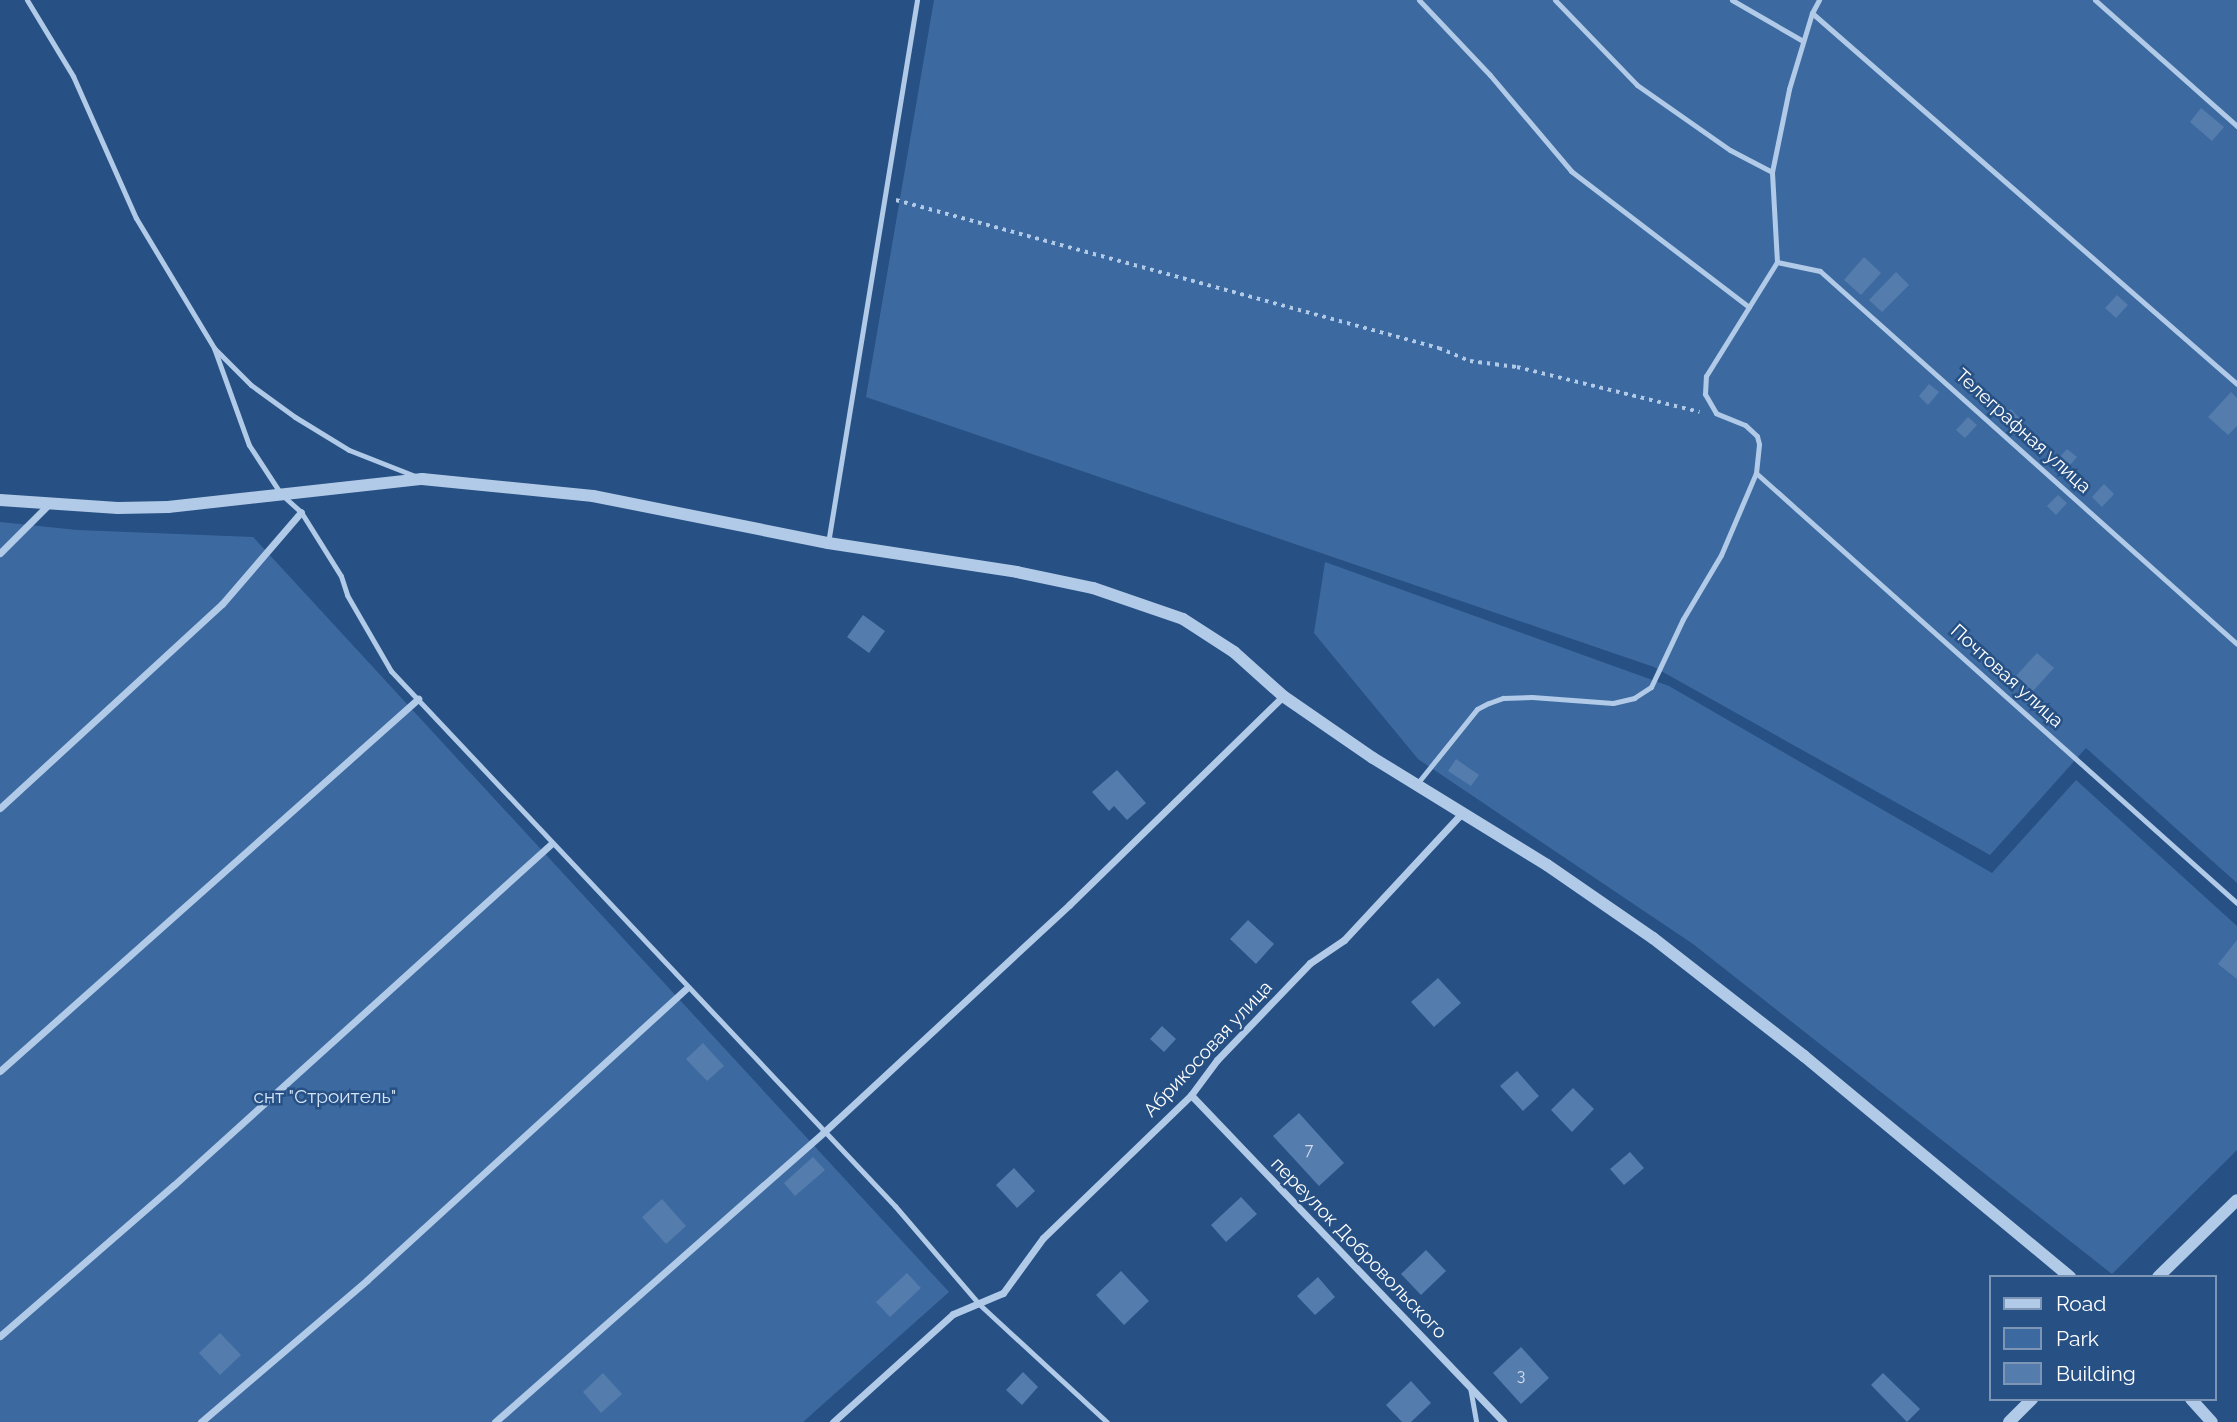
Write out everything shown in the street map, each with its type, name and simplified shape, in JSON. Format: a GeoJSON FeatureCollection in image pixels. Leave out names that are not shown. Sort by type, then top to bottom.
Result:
{"type":"FeatureCollection","features":[{"type":"Feature","properties":{"kind":"street"},"geometry":{"type":"LineString","coordinates":[[0,500],[48,505],[168,507],[422,479],[593,495],[828,542],[1017,572],[1106,593],[1183,619],[1234,652],[1283,696],[1461,814],[1547,866],[1653,938],[1804,1056],[2068,1275]]}},
{"type":"Feature","properties":{"kind":"street"},"geometry":{"type":"LineString","coordinates":[[0,553],[48,505]]}},
{"type":"Feature","properties":{"kind":"street"},"geometry":{"type":"LineString","coordinates":[[0,808],[222,604],[301,512]]}},
{"type":"Feature","properties":{"kind":"street"},"geometry":{"type":"LineString","coordinates":[[495,1422],[825,1131],[1069,905],[1283,696]]}},
{"type":"Feature","properties":{"kind":"street"},"geometry":{"type":"LineString","coordinates":[[0,1071],[418,699]]}},
{"type":"Feature","properties":{"kind":"street","name":"Абрикосовая улица"},"geometry":{"type":"LineString","coordinates":[[833,1422],[953,1314],[1003,1293],[1043,1238],[1191,1095],[1217,1059],[1310,964],[1344,940],[1461,814]]}},
{"type":"Feature","properties":{"kind":"street"},"geometry":{"type":"LineString","coordinates":[[0,1336],[174,1185],[551,844]]}},
{"type":"Feature","properties":{"kind":"street"},"geometry":{"type":"LineString","coordinates":[[201,1422],[367,1280],[687,988]]}},
{"type":"Feature","properties":{"kind":"street","name":"переулок Добровольского"},"geometry":{"type":"LineString","coordinates":[[1191,1095],[1503,1422]]}},
{"type":"Feature","properties":{"kind":"street"},"geometry":{"type":"LineString","coordinates":[[2160,1275],[2237,1200]]}},
{"type":"Feature","properties":{"kind":"street"},"geometry":{"type":"LineString","coordinates":[[2009,1422],[2030,1401]]}},
{"type":"Feature","properties":{"kind":"street"},"geometry":{"type":"LineString","coordinates":[[2193,1401],[2212,1422]]}},
{"type":"Feature","properties":{"kind":"lane"},"geometry":{"type":"LineString","coordinates":[[27,0],[72,76],[136,218],[214,348],[249,445],[281,494],[301,512],[341,576],[347,595],[391,671],[551,844],[825,1131],[979,1304],[1107,1422]]}},
{"type":"Feature","properties":{"kind":"lane"},"geometry":{"type":"LineString","coordinates":[[828,542],[917,0]]}},
{"type":"Feature","properties":{"kind":"lane"},"geometry":{"type":"LineString","coordinates":[[1419,0],[1490,75],[1571,171],[1749,307]]}},
{"type":"Feature","properties":{"kind":"lane"},"geometry":{"type":"LineString","coordinates":[[1555,0],[1637,85],[1730,150],[1772,172]]}},
{"type":"Feature","properties":{"kind":"lane"},"geometry":{"type":"LineString","coordinates":[[1731,0],[1803,41]]}},
{"type":"Feature","properties":{"kind":"lane"},"geometry":{"type":"LineString","coordinates":[[1416,785],[1477,709],[1489,703],[1503,698],[1522,697],[1613,703],[1634,698],[1651,687],[1683,619],[1721,555],[1756,473],[1757,436],[1745,425],[1716,413],[1705,394],[1706,376],[1777,262],[1772,172],[1789,89],[1812,13],[1819,0]]}},
{"type":"Feature","properties":{"kind":"lane"},"geometry":{"type":"LineString","coordinates":[[2095,0],[2237,126]]}},
{"type":"Feature","properties":{"kind":"lane"},"geometry":{"type":"LineString","coordinates":[[1812,13],[2237,384]]}},
{"type":"Feature","properties":{"kind":"lane","name":"Телеграфная улица"},"geometry":{"type":"LineString","coordinates":[[1777,262],[1820,271],[2237,644]]}},
{"type":"Feature","properties":{"kind":"lane"},"geometry":{"type":"LineString","coordinates":[[214,348],[251,385],[295,417],[349,450],[422,479]]}},
{"type":"Feature","properties":{"kind":"lane","name":"Почтовая улица"},"geometry":{"type":"LineString","coordinates":[[1756,473],[2237,903]]}},
{"type":"Feature","properties":{"kind":"lane"},"geometry":{"type":"LineString","coordinates":[[1469,1387],[1476,1422]]}},
{"type":"Feature","properties":{"kind":"path"},"geometry":{"type":"LineString","coordinates":[[885,197],[1115,257],[1152,272],[1426,344],[1470,361],[1517,368],[1690,411],[1716,413]]}},
{"type":"Feature","properties":{"kind":"green space"},"geometry":{"type":"Polygon","coordinates":[[[934,0],[2237,0],[2237,883],[2086,748],[1990,855],[1654,667],[866,397],[934,0]]]}},
{"type":"Feature","properties":{"kind":"green space","name":"снт \"Строитель\""},"geometry":{"type":"Polygon","coordinates":[[[0,522],[77,530],[253,537],[949,1292],[803,1422],[0,1422],[0,522]]]}},
{"type":"Feature","properties":{"kind":"green space"},"geometry":{"type":"Polygon","coordinates":[[[1325,562],[1669,686],[1992,873],[2076,780],[2237,926],[2237,1150],[2112,1274],[1693,944],[1418,759],[1314,633],[1325,562]]]}},
{"type":"Feature","properties":{"kind":"building"},"geometry":{"type":"Polygon","coordinates":[[[2201,108],[2224,127],[2212,141],[2190,122],[2201,108]]]}},
{"type":"Feature","properties":{"kind":"building"},"geometry":{"type":"Polygon","coordinates":[[[1864,257],[1881,273],[1861,295],[1844,280],[1864,257]]]}},
{"type":"Feature","properties":{"kind":"building"},"geometry":{"type":"Polygon","coordinates":[[[1896,272],[1909,285],[1882,312],[1869,300],[1896,272]]]}},
{"type":"Feature","properties":{"kind":"building"},"geometry":{"type":"Polygon","coordinates":[[[2117,295],[2128,305],[2116,318],[2105,308],[2117,295]]]}},
{"type":"Feature","properties":{"kind":"building"},"geometry":{"type":"Polygon","coordinates":[[[1929,384],[1939,392],[1928,405],[1919,396],[1929,384]]]}},
{"type":"Feature","properties":{"kind":"building"},"geometry":{"type":"Polygon","coordinates":[[[2231,392],[2237,398],[2237,426],[2228,435],[2208,417],[2231,392]]]}},
{"type":"Feature","properties":{"kind":"building"},"geometry":{"type":"Polygon","coordinates":[[[2011,409],[2023,422],[2015,431],[2002,418],[2011,409]]]}},
{"type":"Feature","properties":{"kind":"building"},"geometry":{"type":"Polygon","coordinates":[[[1968,417],[1977,425],[1965,438],[1956,430],[1968,417]]]}},
{"type":"Feature","properties":{"kind":"building"},"geometry":{"type":"Polygon","coordinates":[[[2067,449],[2077,457],[2064,472],[2054,463],[2067,449]]]}},
{"type":"Feature","properties":{"kind":"building"},"geometry":{"type":"Polygon","coordinates":[[[2104,484],[2114,494],[2102,507],[2092,497],[2104,484]]]}},
{"type":"Feature","properties":{"kind":"building"},"geometry":{"type":"Polygon","coordinates":[[[2058,495],[2067,503],[2056,515],[2047,506],[2058,495]]]}},
{"type":"Feature","properties":{"kind":"building"},"geometry":{"type":"Polygon","coordinates":[[[863,615],[885,631],[869,653],[847,637],[863,615]]]}},
{"type":"Feature","properties":{"kind":"building"},"geometry":{"type":"Polygon","coordinates":[[[2037,653],[2054,668],[2033,691],[2016,676],[2037,653]]]}},
{"type":"Feature","properties":{"kind":"building"},"geometry":{"type":"Polygon","coordinates":[[[1456,759],[1479,775],[1471,786],[1448,771],[1456,759]]]}},
{"type":"Feature","properties":{"kind":"building"},"geometry":{"type":"Polygon","coordinates":[[[1117,770],[1146,803],[1127,820],[1114,806],[1109,811],[1092,792],[1117,770]]]}},
{"type":"Feature","properties":{"kind":"building"},"geometry":{"type":"Polygon","coordinates":[[[1248,920],[1274,944],[1256,964],[1230,939],[1248,920]]]}},
{"type":"Feature","properties":{"kind":"building"},"geometry":{"type":"Polygon","coordinates":[[[2237,940],[2237,979],[2218,964],[2237,940]]]}},
{"type":"Feature","properties":{"kind":"building"},"geometry":{"type":"Polygon","coordinates":[[[1438,978],[1461,1003],[1434,1027],[1411,1002],[1438,978]]]}},
{"type":"Feature","properties":{"kind":"building"},"geometry":{"type":"Polygon","coordinates":[[[1162,1026],[1176,1039],[1164,1052],[1150,1039],[1162,1026]]]}},
{"type":"Feature","properties":{"kind":"building"},"geometry":{"type":"Polygon","coordinates":[[[703,1043],[724,1066],[707,1081],[686,1059],[703,1043]]]}},
{"type":"Feature","properties":{"kind":"building"},"geometry":{"type":"Polygon","coordinates":[[[1517,1071],[1539,1096],[1523,1111],[1500,1086],[1517,1071]]]}},
{"type":"Feature","properties":{"kind":"building"},"geometry":{"type":"Polygon","coordinates":[[[1573,1088],[1594,1109],[1572,1132],[1551,1110],[1573,1088]]]}},
{"type":"Feature","properties":{"kind":"building"},"geometry":{"type":"Polygon","coordinates":[[[1299,1113],[1344,1163],[1319,1186],[1273,1136],[1299,1113]]]}},
{"type":"Feature","properties":{"kind":"building"},"geometry":{"type":"Polygon","coordinates":[[[1630,1152],[1644,1168],[1624,1185],[1610,1169],[1630,1152]]]}},
{"type":"Feature","properties":{"kind":"building"},"geometry":{"type":"Polygon","coordinates":[[[813,1157],[825,1170],[795,1196],[784,1183],[813,1157]]]}},
{"type":"Feature","properties":{"kind":"building"},"geometry":{"type":"Polygon","coordinates":[[[1014,1168],[1035,1191],[1017,1208],[996,1185],[1014,1168]]]}},
{"type":"Feature","properties":{"kind":"building"},"geometry":{"type":"Polygon","coordinates":[[[1241,1197],[1257,1214],[1226,1242],[1211,1225],[1241,1197]]]}},
{"type":"Feature","properties":{"kind":"building"},"geometry":{"type":"Polygon","coordinates":[[[662,1199],[686,1226],[666,1244],[642,1217],[662,1199]]]}},
{"type":"Feature","properties":{"kind":"building"},"geometry":{"type":"Polygon","coordinates":[[[1426,1250],[1446,1271],[1421,1295],[1401,1274],[1426,1250]]]}},
{"type":"Feature","properties":{"kind":"building"},"geometry":{"type":"Polygon","coordinates":[[[1121,1271],[1149,1301],[1124,1325],[1096,1295],[1121,1271]]]}},
{"type":"Feature","properties":{"kind":"building"},"geometry":{"type":"Polygon","coordinates":[[[907,1273],[921,1288],[890,1317],[876,1302],[907,1273]]]}},
{"type":"Feature","properties":{"kind":"building"},"geometry":{"type":"Polygon","coordinates":[[[1318,1277],[1335,1297],[1315,1315],[1297,1296],[1318,1277]]]}},
{"type":"Feature","properties":{"kind":"building"},"geometry":{"type":"Polygon","coordinates":[[[220,1333],[241,1355],[220,1375],[199,1353],[220,1333]]]}},
{"type":"Feature","properties":{"kind":"building"},"geometry":{"type":"Polygon","coordinates":[[[1521,1347],[1549,1378],[1521,1404],[1493,1373],[1521,1347]]]}},
{"type":"Feature","properties":{"kind":"building"},"geometry":{"type":"Polygon","coordinates":[[[1023,1372],[1038,1387],[1022,1405],[1006,1390],[1023,1372]]]}},
{"type":"Feature","properties":{"kind":"building"},"geometry":{"type":"Polygon","coordinates":[[[603,1373],[622,1394],[601,1413],[583,1392],[603,1373]]]}},
{"type":"Feature","properties":{"kind":"building"},"geometry":{"type":"Polygon","coordinates":[[[1883,1373],[1920,1409],[1907,1422],[1871,1385],[1883,1373]]]}},
{"type":"Feature","properties":{"kind":"building"},"geometry":{"type":"Polygon","coordinates":[[[1411,1381],[1431,1403],[1411,1422],[1402,1422],[1386,1405],[1411,1381]]]}}]}
